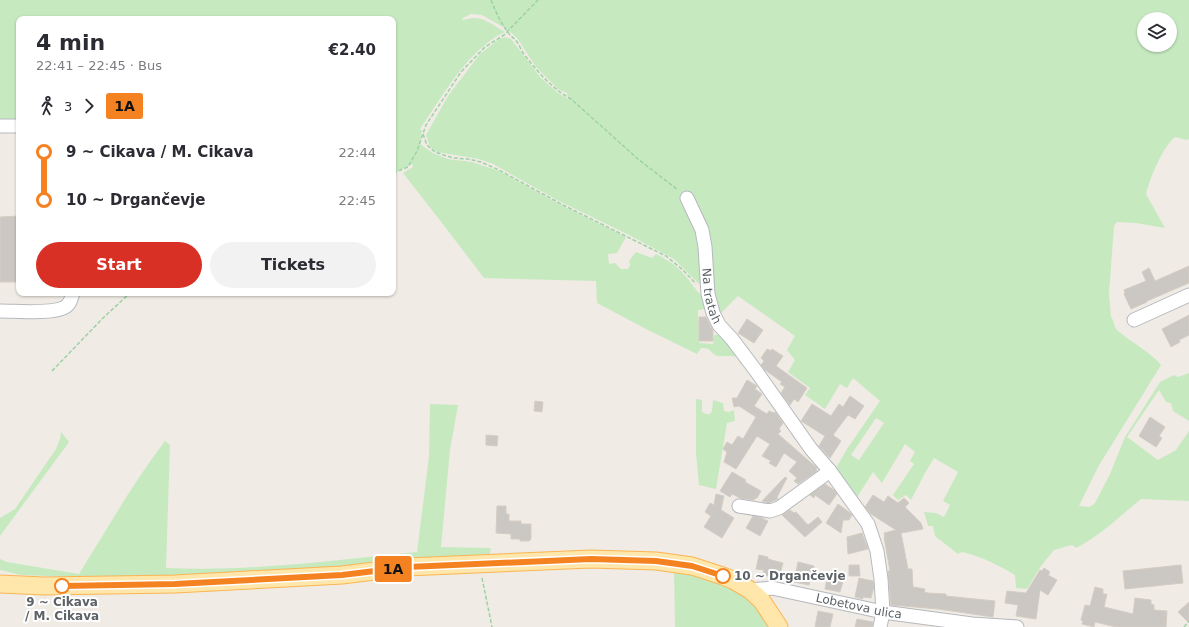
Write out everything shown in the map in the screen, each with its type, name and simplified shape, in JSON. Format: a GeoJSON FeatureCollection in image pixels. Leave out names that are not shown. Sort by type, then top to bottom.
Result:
{"type":"FeatureCollection","features":[{"type":"Feature","properties":{"kind":"main road"},"geometry":{"type":"LineString","coordinates":[[0,584],[44,586],[175,584],[342,575],[408,567],[591,559],[656,561],[692,566],[723,576],[750,590],[762,601],[779,627]]}},
{"type":"Feature","properties":{"kind":"street"},"geometry":{"type":"LineString","coordinates":[[0,126],[16,126]]}},
{"type":"Feature","properties":{"kind":"street","name":"Na tratah"},"geometry":{"type":"LineString","coordinates":[[687,198],[702,230],[705,247],[708,294],[713,313],[719,325],[752,366],[811,449],[830,471],[868,524],[877,551],[883,612],[880,627]]}},
{"type":"Feature","properties":{"kind":"street"},"geometry":{"type":"LineString","coordinates":[[1134,320],[1189,295]]}},
{"type":"Feature","properties":{"kind":"street"},"geometry":{"type":"LineString","coordinates":[[0,311],[51,311],[64,308],[70,303],[72,296]]}},
{"type":"Feature","properties":{"kind":"street"},"geometry":{"type":"LineString","coordinates":[[739,506],[764,510],[779,508],[830,471]]}},
{"type":"Feature","properties":{"kind":"street","name":"Lobetova ulica"},"geometry":{"type":"LineString","coordinates":[[750,590],[772,588],[883,612],[953,624],[1017,627]]}},
{"type":"Feature","properties":{"kind":"path"},"geometry":{"type":"LineString","coordinates":[[491,0],[507,31],[517,42],[534,68],[547,82],[560,93],[571,99],[638,159],[687,198]]}},
{"type":"Feature","properties":{"kind":"path"},"geometry":{"type":"LineString","coordinates":[[396,172],[408,168],[417,151],[426,125],[461,72],[486,47],[504,35],[538,0]]}},
{"type":"Feature","properties":{"kind":"path"},"geometry":{"type":"LineString","coordinates":[[423,134],[427,144],[435,152],[453,158],[481,162],[499,170],[563,205],[666,256],[708,294]]}},
{"type":"Feature","properties":{"kind":"path"},"geometry":{"type":"LineString","coordinates":[[52,371],[103,318],[127,296]]}},
{"type":"Feature","properties":{"kind":"path"},"geometry":{"type":"LineString","coordinates":[[480,564],[492,627]]}},
{"type":"Feature","properties":{"kind":"path"},"geometry":{"type":"LineString","coordinates":[[1184,627],[1189,621]]}},
{"type":"Feature","properties":{"kind":"green space"},"geometry":{"type":"Polygon","coordinates":[[[0,0],[1189,0],[1189,139],[1187,140],[1175,137],[1170,142],[1157,164],[1146,194],[1165,228],[1136,223],[1117,222],[1114,226],[1109,294],[1111,317],[1118,331],[1151,355],[1161,365],[1098,467],[1079,506],[1090,507],[1095,503],[1110,474],[1125,437],[1160,382],[1174,375],[1178,377],[1189,373],[1189,421],[1173,411],[1171,403],[1166,402],[1159,390],[1127,437],[1158,460],[1176,450],[1189,431],[1189,501],[1141,499],[1102,532],[1085,543],[1076,548],[1072,545],[1054,550],[1041,566],[1027,589],[1016,588],[1015,575],[1009,571],[976,556],[962,552],[958,554],[935,536],[933,526],[928,526],[924,512],[936,513],[944,517],[950,505],[943,501],[958,472],[934,458],[911,500],[906,495],[898,500],[893,495],[914,464],[910,461],[915,452],[905,444],[882,483],[873,472],[856,499],[835,470],[847,449],[880,401],[853,378],[847,388],[840,384],[825,409],[805,395],[810,388],[788,372],[795,360],[787,350],[795,336],[738,296],[719,315],[716,308],[706,228],[691,219],[702,249],[704,287],[674,259],[557,200],[493,164],[479,159],[437,152],[430,147],[426,135],[448,96],[480,54],[499,39],[505,37],[511,39],[541,78],[558,93],[568,99],[567,93],[558,89],[536,67],[517,38],[508,30],[482,15],[471,14],[463,18],[462,21],[474,18],[484,20],[505,32],[492,39],[480,49],[457,74],[420,129],[422,130],[420,144],[433,153],[448,159],[472,162],[499,171],[565,207],[626,237],[617,253],[608,254],[609,264],[615,263],[621,269],[628,269],[630,265],[629,261],[636,252],[652,258],[656,254],[673,264],[685,276],[703,299],[705,309],[698,310],[699,343],[713,344],[714,335],[725,335],[743,359],[741,365],[737,357],[718,356],[705,348],[701,348],[697,354],[597,303],[596,281],[484,278],[403,173],[413,167],[412,164],[396,172],[396,16],[16,16],[16,121],[0,122],[0,0]],[[876,418],[851,455],[859,460],[884,423],[876,418]]]}},
{"type":"Feature","properties":{"kind":"green space"},"geometry":{"type":"Polygon","coordinates":[[[696,399],[702,400],[702,412],[706,414],[710,414],[712,411],[713,400],[723,403],[724,411],[729,412],[734,410],[735,421],[727,423],[716,489],[699,485],[696,453],[696,399]]]}},
{"type":"Feature","properties":{"kind":"green space"},"geometry":{"type":"Polygon","coordinates":[[[430,404],[458,405],[450,450],[441,547],[491,548],[489,557],[282,574],[200,577],[73,577],[21,575],[0,570],[0,559],[7,562],[79,574],[131,490],[165,441],[170,445],[166,568],[198,569],[261,567],[417,552],[429,456],[430,404]]]}},
{"type":"Feature","properties":{"kind":"green space"},"geometry":{"type":"Polygon","coordinates":[[[61,432],[69,442],[0,536],[0,518],[15,509],[56,449],[61,432]]]}},
{"type":"Feature","properties":{"kind":"green space"},"geometry":{"type":"Polygon","coordinates":[[[674,570],[714,579],[748,597],[774,627],[675,627],[674,570]]]}},
{"type":"Feature","properties":{"kind":"building"},"geometry":{"type":"Polygon","coordinates":[[[16,216],[16,282],[0,282],[0,217],[16,216]]]}},
{"type":"Feature","properties":{"kind":"building"},"geometry":{"type":"Polygon","coordinates":[[[1189,266],[1189,283],[1131,309],[1124,294],[1124,290],[1146,281],[1142,272],[1149,268],[1155,281],[1189,266]]]}},
{"type":"Feature","properties":{"kind":"building"},"geometry":{"type":"Polygon","coordinates":[[[1189,315],[1189,335],[1179,340],[1180,342],[1171,347],[1162,329],[1189,315]]]}},
{"type":"Feature","properties":{"kind":"building"},"geometry":{"type":"Polygon","coordinates":[[[699,317],[706,317],[713,331],[713,341],[699,341],[699,317]]]}},
{"type":"Feature","properties":{"kind":"building"},"geometry":{"type":"Polygon","coordinates":[[[747,319],[763,330],[754,343],[738,333],[747,319]]]}},
{"type":"Feature","properties":{"kind":"building"},"geometry":{"type":"Polygon","coordinates":[[[767,349],[771,351],[772,349],[783,356],[776,366],[807,388],[798,402],[794,399],[790,405],[781,393],[785,387],[780,384],[782,382],[765,370],[761,365],[764,361],[761,358],[767,349]]]}},
{"type":"Feature","properties":{"kind":"building"},"geometry":{"type":"Polygon","coordinates":[[[747,380],[757,386],[755,389],[762,394],[754,406],[767,414],[769,411],[775,412],[783,423],[779,429],[781,431],[778,434],[817,468],[817,471],[798,484],[794,481],[797,478],[789,471],[797,462],[784,453],[776,467],[769,463],[771,461],[762,456],[770,444],[757,436],[736,469],[724,462],[727,452],[723,449],[727,442],[732,445],[738,436],[743,439],[756,417],[739,406],[734,407],[732,398],[737,398],[747,380]]]}},
{"type":"Feature","properties":{"kind":"building"},"geometry":{"type":"Polygon","coordinates":[[[850,396],[864,406],[855,419],[848,415],[833,435],[841,441],[830,458],[819,446],[825,436],[801,421],[812,404],[831,416],[839,404],[843,407],[850,396]]]}},
{"type":"Feature","properties":{"kind":"building"},"geometry":{"type":"Polygon","coordinates":[[[535,401],[543,402],[542,412],[534,411],[535,401]]]}},
{"type":"Feature","properties":{"kind":"building"},"geometry":{"type":"Polygon","coordinates":[[[1150,417],[1165,427],[1159,436],[1162,438],[1156,447],[1139,436],[1150,417]]]}},
{"type":"Feature","properties":{"kind":"building"},"geometry":{"type":"Polygon","coordinates":[[[486,435],[498,436],[497,446],[486,445],[486,435]]]}},
{"type":"Feature","properties":{"kind":"building"},"geometry":{"type":"Polygon","coordinates":[[[732,472],[746,480],[745,482],[761,491],[757,498],[754,500],[740,498],[732,494],[730,497],[720,491],[732,472]]]}},
{"type":"Feature","properties":{"kind":"building"},"geometry":{"type":"Polygon","coordinates":[[[785,477],[787,478],[777,497],[778,499],[769,503],[762,501],[785,477]]]}},
{"type":"Feature","properties":{"kind":"building"},"geometry":{"type":"Polygon","coordinates":[[[825,484],[837,494],[829,505],[815,495],[814,498],[810,495],[825,484]]]}},
{"type":"Feature","properties":{"kind":"building"},"geometry":{"type":"Polygon","coordinates":[[[716,494],[724,496],[721,510],[734,518],[722,538],[704,527],[711,516],[705,512],[710,503],[714,505],[716,494]]]}},
{"type":"Feature","properties":{"kind":"building"},"geometry":{"type":"Polygon","coordinates":[[[873,495],[884,502],[888,496],[898,503],[904,498],[909,503],[905,507],[921,523],[923,529],[901,533],[908,569],[912,569],[913,587],[925,589],[924,592],[928,593],[995,601],[993,617],[938,609],[891,605],[888,571],[890,571],[884,533],[896,530],[871,514],[865,507],[873,495]]]}},
{"type":"Feature","properties":{"kind":"building"},"geometry":{"type":"Polygon","coordinates":[[[838,504],[852,515],[849,520],[843,520],[841,533],[826,523],[838,504]]]}},
{"type":"Feature","properties":{"kind":"building"},"geometry":{"type":"Polygon","coordinates":[[[497,506],[506,506],[506,514],[509,514],[509,521],[521,521],[521,524],[531,524],[531,539],[529,541],[511,539],[511,534],[496,533],[497,506]]]}},
{"type":"Feature","properties":{"kind":"building"},"geometry":{"type":"Polygon","coordinates":[[[790,510],[794,513],[796,512],[808,525],[818,517],[822,522],[805,537],[782,515],[790,510]]]}},
{"type":"Feature","properties":{"kind":"building"},"geometry":{"type":"Polygon","coordinates":[[[753,516],[768,521],[760,536],[746,528],[753,516]]]}},
{"type":"Feature","properties":{"kind":"building"},"geometry":{"type":"Polygon","coordinates":[[[862,533],[868,549],[848,554],[847,537],[862,533]]]}},
{"type":"Feature","properties":{"kind":"building"},"geometry":{"type":"Polygon","coordinates":[[[759,555],[783,563],[779,578],[763,575],[764,570],[756,569],[759,555]]]}},
{"type":"Feature","properties":{"kind":"building"},"geometry":{"type":"Polygon","coordinates":[[[798,562],[814,566],[809,585],[794,582],[798,562]]]}},
{"type":"Feature","properties":{"kind":"building"},"geometry":{"type":"Polygon","coordinates":[[[849,565],[859,565],[860,576],[849,576],[849,565]]]}},
{"type":"Feature","properties":{"kind":"building"},"geometry":{"type":"Polygon","coordinates":[[[1181,565],[1183,583],[1125,589],[1123,571],[1181,565]]]}},
{"type":"Feature","properties":{"kind":"building"},"geometry":{"type":"Polygon","coordinates":[[[1044,568],[1050,572],[1048,575],[1057,580],[1048,595],[1040,590],[1036,619],[1016,616],[1018,605],[1005,603],[1007,591],[1026,593],[1040,570],[1042,571],[1044,568]]]}},
{"type":"Feature","properties":{"kind":"building"},"geometry":{"type":"Polygon","coordinates":[[[828,574],[844,578],[840,592],[825,589],[828,574]]]}},
{"type":"Feature","properties":{"kind":"building"},"geometry":{"type":"Polygon","coordinates":[[[859,578],[873,581],[874,587],[871,598],[863,597],[863,599],[855,597],[859,578]]]}},
{"type":"Feature","properties":{"kind":"building"},"geometry":{"type":"Polygon","coordinates":[[[1095,587],[1103,589],[1103,594],[1107,594],[1104,607],[1133,614],[1135,598],[1151,600],[1151,604],[1154,605],[1154,610],[1167,611],[1166,627],[1116,627],[1095,622],[1094,627],[1082,624],[1083,621],[1081,620],[1085,605],[1090,606],[1095,587]]]}},
{"type":"Feature","properties":{"kind":"building"},"geometry":{"type":"Polygon","coordinates":[[[1189,602],[1189,623],[1178,612],[1189,602]]]}},
{"type":"Feature","properties":{"kind":"building"},"geometry":{"type":"Polygon","coordinates":[[[818,611],[833,614],[830,627],[815,627],[818,611]]]}},
{"type":"Feature","properties":{"kind":"building"},"geometry":{"type":"Polygon","coordinates":[[[857,619],[873,622],[872,627],[855,627],[857,619]]]}},
{"type":"Feature","properties":{"kind":"bus line","name":"1A"},"geometry":{"type":"LineString","coordinates":[[62,586],[242,581],[342,575],[408,567],[591,559],[656,561],[692,566],[723,576]]}},
{"type":"Feature","properties":{"kind":"place","name":"10 ~ Drgančevje"},"geometry":{"type":"Point","coordinates":[723,576]}},
{"type":"Feature","properties":{"kind":"place","name":"9 ~ Cikava / M. Cikava"},"geometry":{"type":"Point","coordinates":[62,586]}}]}
